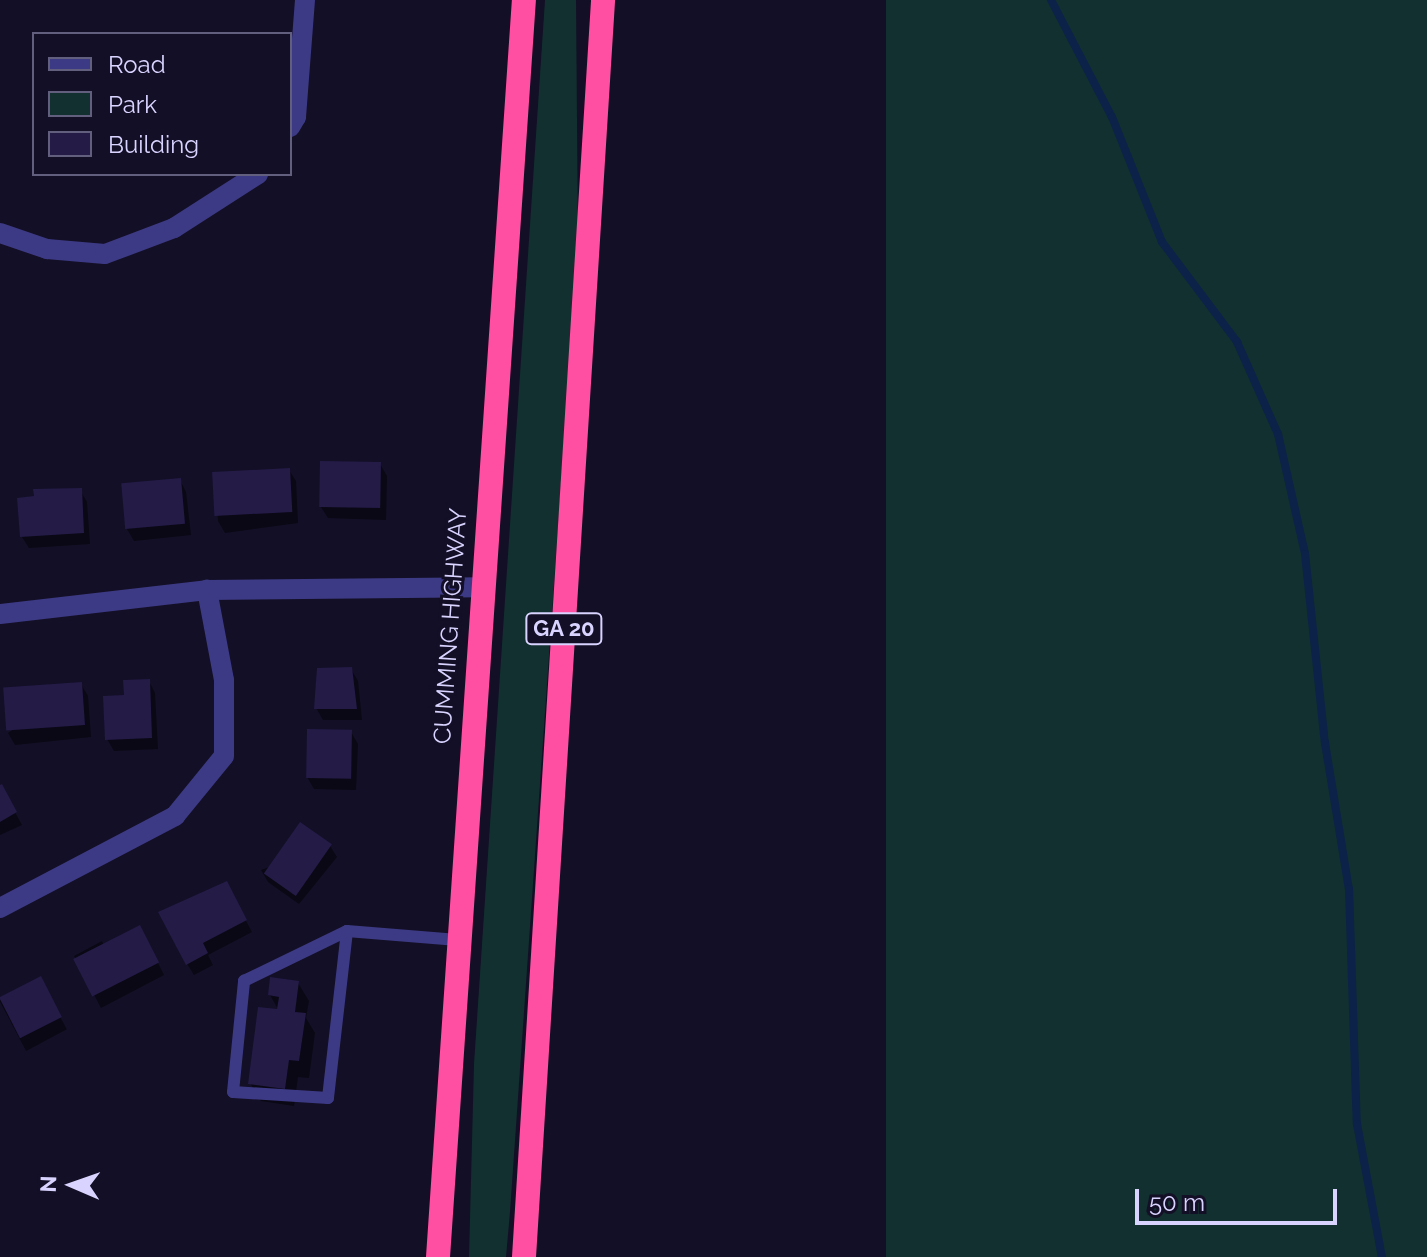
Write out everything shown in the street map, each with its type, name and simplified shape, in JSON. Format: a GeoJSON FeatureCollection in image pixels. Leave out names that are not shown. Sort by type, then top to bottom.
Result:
{"type":"FeatureCollection","features":[{"type":"Feature","properties":{"kind":"highway","name":"CUMMING HIGHWAY"},"geometry":{"type":"LineString","coordinates":[[438,1257],[481,587],[524,0]]}},
{"type":"Feature","properties":{"kind":"highway","name":"GA 20"},"geometry":{"type":"LineString","coordinates":[[524,1257],[603,0]]}},
{"type":"Feature","properties":{"kind":"street"},"geometry":{"type":"LineString","coordinates":[[292,124],[296,117],[305,0]]}},
{"type":"Feature","properties":{"kind":"street"},"geometry":{"type":"LineString","coordinates":[[0,233],[47,249],[105,254],[174,228],[255,176]]}},
{"type":"Feature","properties":{"kind":"street"},"geometry":{"type":"LineString","coordinates":[[0,614],[207,590],[481,587]]}},
{"type":"Feature","properties":{"kind":"street"},"geometry":{"type":"LineString","coordinates":[[0,908],[175,816],[224,756],[224,680],[207,590]]}},
{"type":"Feature","properties":{"kind":"lane"},"geometry":{"type":"LineString","coordinates":[[347,931],[328,1098],[233,1092],[244,981],[347,931],[458,940]]}},
{"type":"Feature","properties":{"kind":"green space"},"geometry":{"type":"Polygon","coordinates":[[[545,0],[576,0],[578,242],[506,1257],[469,1257],[474,1064],[545,0]]]}},
{"type":"Feature","properties":{"kind":"green space"},"geometry":{"type":"Polygon","coordinates":[[[886,0],[1427,0],[1427,1257],[886,1257],[886,0]]]}},
{"type":"Feature","properties":{"kind":"building"},"geometry":{"type":"Polygon","coordinates":[[[320,461],[381,462],[380,508],[319,507],[320,461]]]}},
{"type":"Feature","properties":{"kind":"building"},"geometry":{"type":"Polygon","coordinates":[[[290,468],[292,512],[214,516],[212,472],[290,468]]]}},
{"type":"Feature","properties":{"kind":"building"},"geometry":{"type":"Polygon","coordinates":[[[181,478],[185,524],[125,529],[121,483],[181,478]]]}},
{"type":"Feature","properties":{"kind":"building"},"geometry":{"type":"Polygon","coordinates":[[[82,488],[84,533],[20,537],[17,498],[34,496],[33,489],[82,488]]]}},
{"type":"Feature","properties":{"kind":"building"},"geometry":{"type":"Polygon","coordinates":[[[352,667],[357,709],[314,709],[317,668],[352,667]]]}},
{"type":"Feature","properties":{"kind":"building"},"geometry":{"type":"Polygon","coordinates":[[[150,679],[152,738],[105,740],[103,696],[124,695],[123,680],[150,679]]]}},
{"type":"Feature","properties":{"kind":"building"},"geometry":{"type":"Polygon","coordinates":[[[82,682],[85,725],[6,730],[3,688],[82,682]]]}},
{"type":"Feature","properties":{"kind":"building"},"geometry":{"type":"Polygon","coordinates":[[[307,729],[352,730],[351,779],[306,778],[307,729]]]}},
{"type":"Feature","properties":{"kind":"building"},"geometry":{"type":"Polygon","coordinates":[[[0,785],[17,812],[0,822],[0,785]]]}},
{"type":"Feature","properties":{"kind":"building"},"geometry":{"type":"Polygon","coordinates":[[[300,822],[332,844],[296,896],[264,874],[300,822]]]}},
{"type":"Feature","properties":{"kind":"building"},"geometry":{"type":"Polygon","coordinates":[[[227,881],[247,920],[203,943],[208,953],[186,965],[158,912],[227,881]]]}},
{"type":"Feature","properties":{"kind":"building"},"geometry":{"type":"Polygon","coordinates":[[[140,925],[159,962],[92,996],[73,959],[140,925]]]}},
{"type":"Feature","properties":{"kind":"building"},"geometry":{"type":"Polygon","coordinates":[[[41,976],[62,1017],[20,1038],[0,997],[41,976]]]}},
{"type":"Feature","properties":{"kind":"building"},"geometry":{"type":"Polygon","coordinates":[[[270,977],[299,981],[295,1012],[306,1013],[299,1061],[289,1060],[285,1089],[248,1084],[258,1007],[277,1009],[279,997],[268,995],[270,977]]]}},
{"type":"Feature","properties":{"kind":"waterway"},"geometry":{"type":"LineString","coordinates":[[1051,0],[1112,117],[1162,242],[1237,342],[1278,434],[1305,554],[1325,743],[1349,889],[1357,1124],[1382,1257]]}}]}
